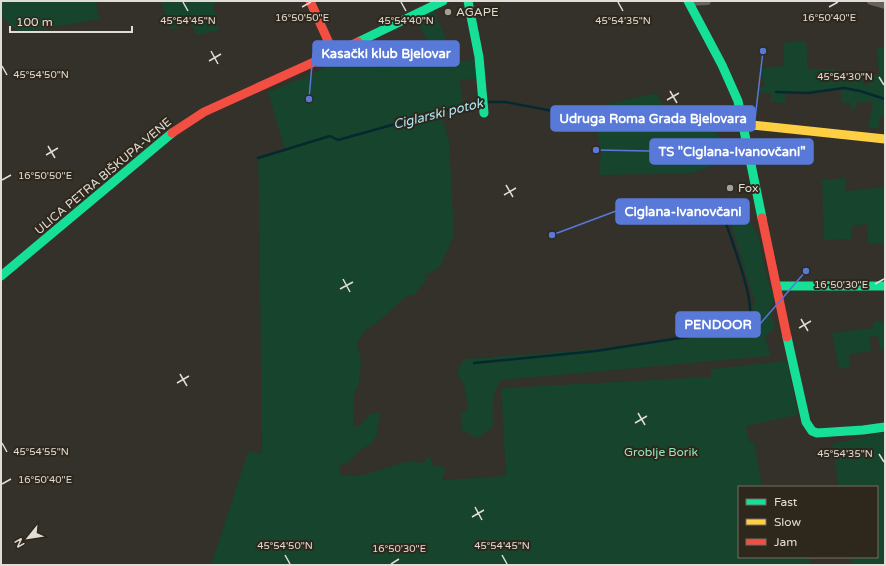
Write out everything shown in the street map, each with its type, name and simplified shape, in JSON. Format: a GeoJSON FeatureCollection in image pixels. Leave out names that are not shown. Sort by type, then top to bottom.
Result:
{"type":"FeatureCollection","features":[{"type":"Feature","properties":{"kind":"street"},"geometry":{"type":"LineString","coordinates":[[310,1],[334,54]]}},
{"type":"Feature","properties":{"kind":"street","name":"ULICA PETRA BIŠKUPA-VENE"},"geometry":{"type":"LineString","coordinates":[[1,276],[170,134],[204,112],[334,54],[443,1]]}},
{"type":"Feature","properties":{"kind":"street"},"geometry":{"type":"LineString","coordinates":[[468,1],[476,30],[483,79],[484,113]]}},
{"type":"Feature","properties":{"kind":"street"},"geometry":{"type":"LineString","coordinates":[[707,1],[689,2],[722,65],[738,101],[806,422],[812,431],[817,433],[864,430],[885,426]]}},
{"type":"Feature","properties":{"kind":"street"},"geometry":{"type":"LineString","coordinates":[[871,1],[885,5]]}},
{"type":"Feature","properties":{"kind":"street"},"geometry":{"type":"LineString","coordinates":[[743,124],[885,139]]}},
{"type":"Feature","properties":{"kind":"street"},"geometry":{"type":"LineString","coordinates":[[777,286],[885,286]]}},
{"type":"Feature","properties":{"kind":"green space"},"geometry":{"type":"Polygon","coordinates":[[[1,1],[96,1],[99,19],[21,33],[1,17],[1,1]]]}},
{"type":"Feature","properties":{"kind":"green space"},"geometry":{"type":"Polygon","coordinates":[[[161,1],[223,1],[213,4],[219,30],[196,35],[191,22],[171,30],[161,1]]]}},
{"type":"Feature","properties":{"kind":"green space","name":"Groblje Borik"},"geometry":{"type":"Polygon","coordinates":[[[432,6],[456,62],[480,59],[483,79],[460,80],[463,106],[441,115],[449,141],[454,235],[440,267],[424,276],[428,278],[414,295],[408,295],[379,321],[366,330],[357,341],[361,362],[359,383],[354,394],[353,427],[360,425],[370,414],[380,412],[377,435],[371,444],[356,453],[353,459],[340,466],[339,476],[359,476],[410,461],[422,463],[430,456],[433,466],[442,466],[446,472],[443,475],[442,480],[506,476],[501,388],[711,377],[711,369],[787,361],[798,415],[746,426],[749,442],[754,442],[762,486],[738,486],[738,558],[809,558],[811,565],[211,565],[248,452],[262,453],[258,158],[285,150],[268,92],[374,45],[383,68],[430,46],[414,15],[432,6]]]}},
{"type":"Feature","properties":{"kind":"green space"},"geometry":{"type":"Polygon","coordinates":[[[806,41],[808,69],[835,69],[836,77],[863,77],[863,85],[869,84],[868,75],[879,75],[877,47],[885,47],[885,117],[880,117],[878,129],[868,127],[873,102],[856,102],[856,109],[851,110],[850,102],[841,103],[841,89],[808,93],[786,92],[785,103],[771,102],[771,94],[759,92],[758,88],[765,86],[760,68],[784,66],[784,43],[806,41]]]}},
{"type":"Feature","properties":{"kind":"green space"},"geometry":{"type":"Polygon","coordinates":[[[657,93],[669,120],[703,127],[713,127],[726,150],[713,165],[693,173],[599,175],[601,151],[596,128],[606,121],[599,106],[657,93]]]}},
{"type":"Feature","properties":{"kind":"green space"},"geometry":{"type":"Polygon","coordinates":[[[845,178],[846,191],[885,187],[885,243],[868,243],[867,224],[852,226],[851,239],[824,240],[822,180],[845,178]]]}},
{"type":"Feature","properties":{"kind":"green space"},"geometry":{"type":"Polygon","coordinates":[[[727,211],[736,212],[739,220],[749,220],[760,240],[768,282],[775,298],[770,307],[772,319],[776,327],[765,336],[771,356],[502,380],[498,385],[494,396],[493,427],[478,438],[462,430],[461,413],[468,409],[464,385],[457,372],[464,359],[643,344],[678,340],[749,328],[756,315],[752,307],[755,303],[727,211]]]}},
{"type":"Feature","properties":{"kind":"green space"},"geometry":{"type":"Polygon","coordinates":[[[874,322],[885,322],[885,348],[880,350],[878,336],[870,337],[871,351],[850,354],[850,367],[839,369],[832,333],[874,328],[874,322]]]}},
{"type":"Feature","properties":{"kind":"green space"},"geometry":{"type":"Polygon","coordinates":[[[885,432],[885,565],[852,565],[851,558],[878,558],[878,486],[839,486],[832,444],[885,432]]]}},
{"type":"Feature","properties":{"kind":"waterway","name":"Ciglarski potok"},"geometry":{"type":"LineString","coordinates":[[776,92],[808,93],[844,88],[860,91],[885,99]]}},
{"type":"Feature","properties":{"kind":"waterway","name":"Ciglarski potok"},"geometry":{"type":"LineString","coordinates":[[487,102],[505,102],[606,121],[673,130],[695,128]]}},
{"type":"Feature","properties":{"kind":"waterway","name":"Ciglarski potok"},"geometry":{"type":"LineString","coordinates":[[258,158],[330,136],[338,140],[442,111],[480,103]]}},
{"type":"Feature","properties":{"kind":"waterway"},"geometry":{"type":"LineString","coordinates":[[474,363],[596,351],[725,331],[742,324],[749,317],[749,297],[724,217]]}},
{"type":"Feature","properties":{"kind":"traffic: fast"},"geometry":{"type":"LineString","coordinates":[[358,42],[443,1]]}},
{"type":"Feature","properties":{"kind":"traffic: fast"},"geometry":{"type":"LineString","coordinates":[[468,1],[479,57],[484,113]]}},
{"type":"Feature","properties":{"kind":"traffic: fast"},"geometry":{"type":"LineString","coordinates":[[688,1],[722,65],[738,101],[762,218]]}},
{"type":"Feature","properties":{"kind":"traffic: fast"},"geometry":{"type":"LineString","coordinates":[[1,276],[172,133]]}},
{"type":"Feature","properties":{"kind":"traffic: fast"},"geometry":{"type":"LineString","coordinates":[[777,286],[885,286]]}},
{"type":"Feature","properties":{"kind":"traffic: fast"},"geometry":{"type":"LineString","coordinates":[[787,337],[806,422],[812,431],[817,433],[885,427]]}},
{"type":"Feature","properties":{"kind":"traffic: slow"},"geometry":{"type":"LineString","coordinates":[[743,124],[885,139]]}},
{"type":"Feature","properties":{"kind":"traffic: jam"},"geometry":{"type":"LineString","coordinates":[[310,1],[334,54]]}},
{"type":"Feature","properties":{"kind":"traffic: jam"},"geometry":{"type":"LineString","coordinates":[[172,133],[204,112],[358,42]]}},
{"type":"Feature","properties":{"kind":"traffic: jam"},"geometry":{"type":"LineString","coordinates":[[762,218],[787,337]]}},
{"type":"Feature","properties":{"kind":"place","name":"AGAPE"},"geometry":{"type":"Point","coordinates":[448,12]}},
{"type":"Feature","properties":{"kind":"place","name":"Udruga Roma Grada Bjelovara"},"geometry":{"type":"Point","coordinates":[763,51]}},
{"type":"Feature","properties":{"kind":"place","name":"Kasački klub Bjelovar"},"geometry":{"type":"Point","coordinates":[309,99]}},
{"type":"Feature","properties":{"kind":"place","name":"TS \"Ciglana-Ivanovčani\""},"geometry":{"type":"Point","coordinates":[596,150]}},
{"type":"Feature","properties":{"kind":"place","name":"Fox"},"geometry":{"type":"Point","coordinates":[730,188]}},
{"type":"Feature","properties":{"kind":"place","name":"Ciglana-Ivanovčani"},"geometry":{"type":"Point","coordinates":[552,235]}},
{"type":"Feature","properties":{"kind":"place","name":"PENDOOR"},"geometry":{"type":"Point","coordinates":[806,271]}}]}
